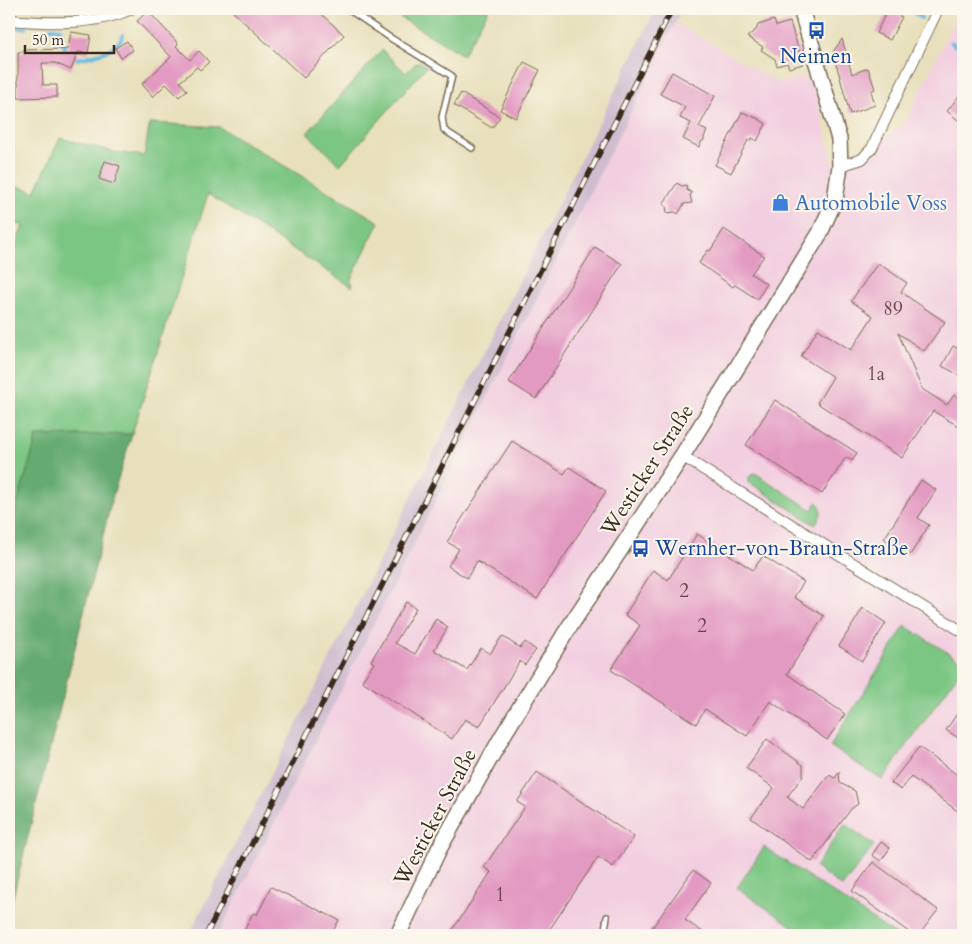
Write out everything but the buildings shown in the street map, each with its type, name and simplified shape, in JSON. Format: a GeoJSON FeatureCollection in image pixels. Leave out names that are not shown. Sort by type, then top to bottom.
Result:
{"type":"FeatureCollection","features":[{"type":"Feature","properties":{"kind":"main road","name":"Westicker Straße"},"geometry":{"type":"LineString","coordinates":[[398,935],[439,850],[502,737],[566,632],[682,456],[820,233],[835,199],[840,166],[839,139],[801,9]]}},
{"type":"Feature","properties":{"kind":"street"},"geometry":{"type":"LineString","coordinates":[[9,20],[38,22],[83,20],[117,16],[130,9]]}},
{"type":"Feature","properties":{"kind":"street"},"geometry":{"type":"LineString","coordinates":[[840,166],[862,159],[872,148],[938,9]]}},
{"type":"Feature","properties":{"kind":"street"},"geometry":{"type":"LineString","coordinates":[[682,456],[963,632]]}},
{"type":"Feature","properties":{"kind":"lane"},"geometry":{"type":"LineString","coordinates":[[80,9],[83,20]]}},
{"type":"Feature","properties":{"kind":"lane"},"geometry":{"type":"LineString","coordinates":[[348,9],[452,76],[442,117],[444,130],[472,148]]}},
{"type":"Feature","properties":{"kind":"lane"},"geometry":{"type":"LineString","coordinates":[[604,935],[607,917]]}},
{"type":"Feature","properties":{"kind":"shaded area"},"geometry":{"type":"Polygon","coordinates":[[[656,9],[682,9],[218,935],[189,935],[329,661],[656,9]]]}},
{"type":"Feature","properties":{"kind":"shaded area"},"geometry":{"type":"Polygon","coordinates":[[[960,9],[963,9],[963,925],[956,935],[218,935],[675,22],[778,83],[812,76],[833,163],[843,162],[904,125],[960,9]]]}},
{"type":"Feature","properties":{"kind":"green space"},"geometry":{"type":"Polygon","coordinates":[[[391,9],[489,9],[463,55],[396,15],[391,9]]]}},
{"type":"Feature","properties":{"kind":"green space"},"geometry":{"type":"Polygon","coordinates":[[[382,50],[406,73],[418,61],[427,66],[340,165],[307,133],[382,50]]]}},
{"type":"Feature","properties":{"kind":"green space"},"geometry":{"type":"Polygon","coordinates":[[[150,123],[219,127],[379,222],[350,281],[353,283],[352,287],[208,194],[132,434],[37,436],[9,533],[9,262],[23,226],[9,221],[9,183],[35,192],[60,138],[114,152],[144,156],[150,123]]]}},
{"type":"Feature","properties":{"kind":"green space"},"geometry":{"type":"Polygon","coordinates":[[[132,434],[113,495],[9,913],[9,533],[37,436],[132,434]]]}},
{"type":"Feature","properties":{"kind":"green space"},"geometry":{"type":"Polygon","coordinates":[[[755,473],[812,510],[817,502],[821,511],[815,525],[747,481],[755,473]]]}},
{"type":"Feature","properties":{"kind":"green space"},"geometry":{"type":"Polygon","coordinates":[[[905,626],[963,662],[963,667],[882,780],[830,746],[905,626]]]}},
{"type":"Feature","properties":{"kind":"green space"},"geometry":{"type":"Polygon","coordinates":[[[845,824],[874,845],[842,887],[815,867],[845,824]]]}},
{"type":"Feature","properties":{"kind":"green space"},"geometry":{"type":"Polygon","coordinates":[[[764,847],[896,935],[805,935],[737,888],[764,847]]]}},
{"type":"Feature","properties":{"kind":"waterway"},"geometry":{"type":"LineString","coordinates":[[909,9],[921,18]]}},
{"type":"Feature","properties":{"kind":"waterway"},"geometry":{"type":"LineString","coordinates":[[9,27],[26,28]]}},
{"type":"Feature","properties":{"kind":"waterway"},"geometry":{"type":"LineString","coordinates":[[51,28],[60,29],[65,50],[78,59],[110,49],[120,41],[123,35]]}},
{"type":"Feature","properties":{"kind":"waterway"},"geometry":{"type":"LineString","coordinates":[[951,42],[963,52]]}},
{"type":"Feature","properties":{"kind":"railway"},"geometry":{"type":"LineString","coordinates":[[206,935],[672,9]]}},
{"type":"Feature","properties":{"kind":"place","name":"Neimen"},"geometry":{"type":"Point","coordinates":[816,31]}},
{"type":"Feature","properties":{"kind":"place","name":"Automobile Voss"},"geometry":{"type":"Point","coordinates":[781,203]}},
{"type":"Feature","properties":{"kind":"place","name":"Wernher-von-Braun-Straße"},"geometry":{"type":"Point","coordinates":[641,548]}}]}
